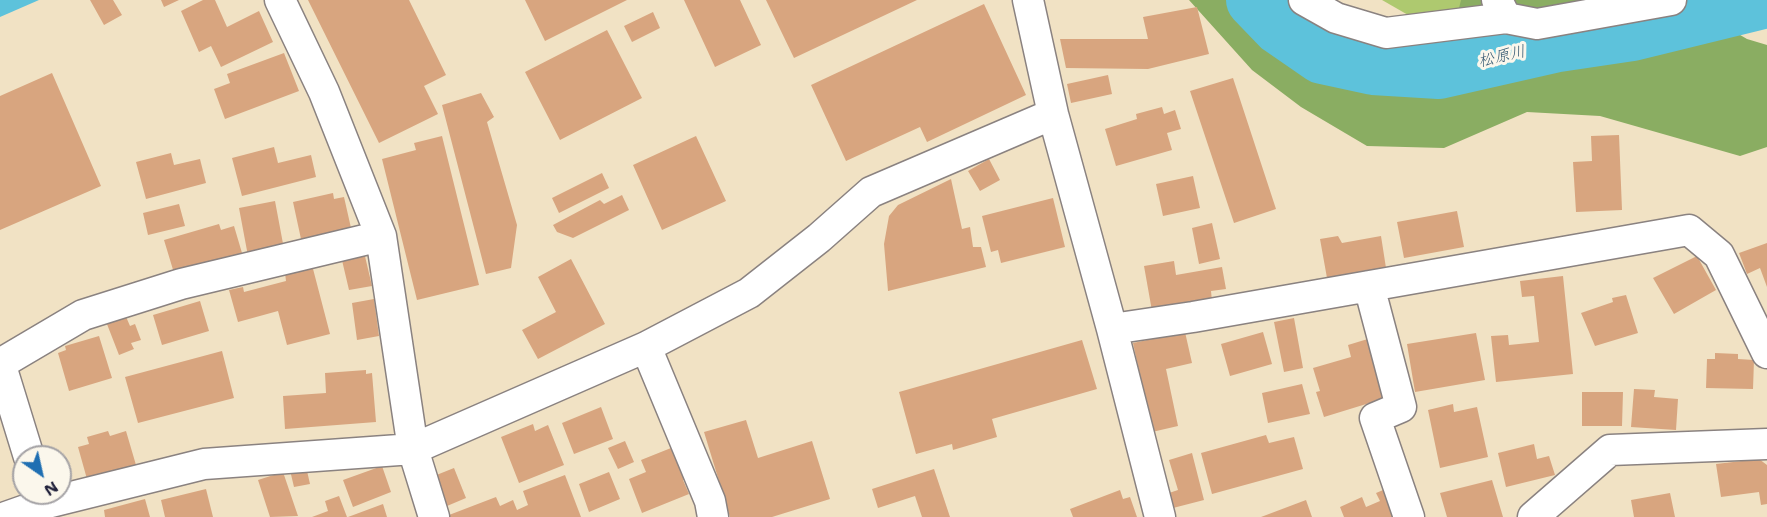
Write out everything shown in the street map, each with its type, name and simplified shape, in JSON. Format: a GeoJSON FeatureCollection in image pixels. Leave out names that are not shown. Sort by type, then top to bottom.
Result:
{"type":"FeatureCollection","features":[{"type":"Feature","properties":{"kind":"street"},"geometry":{"type":"LineString","coordinates":[[280,0],[324,92],[381,236],[413,449],[434,517]]}},
{"type":"Feature","properties":{"kind":"street"},"geometry":{"type":"LineString","coordinates":[[1028,0],[1053,114],[1112,329],[1160,517]]}},
{"type":"Feature","properties":{"kind":"street"},"geometry":{"type":"LineString","coordinates":[[1304,0],[1336,18],[1386,33],[1501,9],[1537,24],[1671,0]]}},
{"type":"Feature","properties":{"kind":"street"},"geometry":{"type":"LineString","coordinates":[[83,506],[204,464],[413,449],[646,346],[749,293],[819,238],[872,192],[1053,114]]}},
{"type":"Feature","properties":{"kind":"street"},"geometry":{"type":"LineString","coordinates":[[1112,329],[1193,317],[1689,230],[1719,255],[1767,353]]}},
{"type":"Feature","properties":{"kind":"street"},"geometry":{"type":"LineString","coordinates":[[25,445],[1,366],[5,361],[83,315],[181,284],[381,236]]}},
{"type":"Feature","properties":{"kind":"street"},"geometry":{"type":"LineString","coordinates":[[1369,286],[1401,406],[1375,418],[1409,517]]}},
{"type":"Feature","properties":{"kind":"street"},"geometry":{"type":"LineString","coordinates":[[646,346],[710,501],[713,517]]}},
{"type":"Feature","properties":{"kind":"street"},"geometry":{"type":"LineString","coordinates":[[1581,444],[1610,450],[1767,444]]}},
{"type":"Feature","properties":{"kind":"street"},"geometry":{"type":"LineString","coordinates":[[1533,517],[1610,450]]}},
{"type":"Feature","properties":{"kind":"street"},"geometry":{"type":"LineString","coordinates":[[6,517],[29,505]]}},
{"type":"Feature","properties":{"kind":"green space"},"geometry":{"type":"Polygon","coordinates":[[[1189,0],[1278,0],[1446,61],[1461,0],[1680,0],[1747,39],[1767,45],[1767,147],[1740,156],[1600,116],[1527,112],[1444,148],[1367,146],[1301,107],[1252,70],[1189,0]]]}},
{"type":"Feature","properties":{"kind":"green space"},"geometry":{"type":"Polygon","coordinates":[[[1382,0],[1671,0],[1429,27],[1382,0]]]}},
{"type":"Feature","properties":{"kind":"water"},"geometry":{"type":"Polygon","coordinates":[[[0,0],[39,0],[0,17],[0,0]]]}},
{"type":"Feature","properties":{"kind":"building"},"geometry":{"type":"Polygon","coordinates":[[[90,0],[113,0],[122,15],[104,25],[90,0]]]}},
{"type":"Feature","properties":{"kind":"building"},"geometry":{"type":"Polygon","coordinates":[[[161,0],[179,0],[164,7],[161,0]]]}},
{"type":"Feature","properties":{"kind":"building"},"geometry":{"type":"Polygon","coordinates":[[[203,0],[215,0],[227,27],[259,11],[273,42],[221,67],[211,46],[199,52],[181,11],[203,0]]]}},
{"type":"Feature","properties":{"kind":"building"},"geometry":{"type":"Polygon","coordinates":[[[308,0],[409,0],[446,75],[424,86],[438,114],[379,143],[308,0]]]}},
{"type":"Feature","properties":{"kind":"building"},"geometry":{"type":"Polygon","coordinates":[[[525,0],[627,0],[545,41],[525,0]]]}},
{"type":"Feature","properties":{"kind":"building"},"geometry":{"type":"Polygon","coordinates":[[[684,0],[740,0],[761,45],[715,67],[684,0]]]}},
{"type":"Feature","properties":{"kind":"building"},"geometry":{"type":"Polygon","coordinates":[[[766,0],[917,0],[794,58],[766,0]]]}},
{"type":"Feature","properties":{"kind":"building"},"geometry":{"type":"Polygon","coordinates":[[[984,4],[1026,95],[927,142],[920,127],[846,161],[811,85],[984,4]]]}},
{"type":"Feature","properties":{"kind":"building"},"geometry":{"type":"Polygon","coordinates":[[[1197,7],[1209,54],[1148,69],[1066,68],[1060,39],[1148,39],[1143,17],[1197,7]]]}},
{"type":"Feature","properties":{"kind":"building"},"geometry":{"type":"Polygon","coordinates":[[[653,12],[660,28],[632,42],[624,26],[653,12]]]}},
{"type":"Feature","properties":{"kind":"building"},"geometry":{"type":"Polygon","coordinates":[[[607,30],[642,98],[560,140],[525,72],[607,30]]]}},
{"type":"Feature","properties":{"kind":"building"},"geometry":{"type":"Polygon","coordinates":[[[284,53],[299,91],[225,119],[214,89],[230,83],[227,74],[284,53]]]}},
{"type":"Feature","properties":{"kind":"building"},"geometry":{"type":"Polygon","coordinates":[[[52,73],[101,186],[0,230],[0,96],[52,73]]]}},
{"type":"Feature","properties":{"kind":"building"},"geometry":{"type":"Polygon","coordinates":[[[1108,75],[1112,94],[1071,103],[1067,84],[1108,75]]]}},
{"type":"Feature","properties":{"kind":"building"},"geometry":{"type":"Polygon","coordinates":[[[1233,78],[1276,209],[1234,223],[1190,91],[1233,78]]]}},
{"type":"Feature","properties":{"kind":"building"},"geometry":{"type":"Polygon","coordinates":[[[481,93],[494,117],[487,122],[517,225],[511,268],[486,274],[442,105],[481,93]]]}},
{"type":"Feature","properties":{"kind":"building"},"geometry":{"type":"Polygon","coordinates":[[[1162,107],[1164,114],[1175,110],[1181,129],[1167,133],[1172,150],[1116,166],[1105,129],[1137,119],[1136,114],[1162,107]]]}},
{"type":"Feature","properties":{"kind":"building"},"geometry":{"type":"Polygon","coordinates":[[[1619,135],[1622,210],[1576,212],[1573,162],[1592,161],[1591,136],[1619,135]]]}},
{"type":"Feature","properties":{"kind":"building"},"geometry":{"type":"Polygon","coordinates":[[[442,136],[479,285],[417,300],[382,159],[416,150],[414,143],[442,136]]]}},
{"type":"Feature","properties":{"kind":"building"},"geometry":{"type":"Polygon","coordinates":[[[696,136],[726,201],[662,230],[633,165],[696,136]]]}},
{"type":"Feature","properties":{"kind":"building"},"geometry":{"type":"Polygon","coordinates":[[[274,147],[278,163],[311,155],[316,177],[242,196],[232,158],[274,147]]]}},
{"type":"Feature","properties":{"kind":"building"},"geometry":{"type":"Polygon","coordinates":[[[171,153],[174,165],[200,159],[206,183],[146,199],[136,162],[171,153]]]}},
{"type":"Feature","properties":{"kind":"building"},"geometry":{"type":"Polygon","coordinates":[[[989,159],[1000,180],[980,191],[968,171],[989,159]]]}},
{"type":"Feature","properties":{"kind":"building"},"geometry":{"type":"Polygon","coordinates":[[[602,173],[609,188],[559,213],[552,198],[602,173]]]}},
{"type":"Feature","properties":{"kind":"building"},"geometry":{"type":"Polygon","coordinates":[[[1193,176],[1200,208],[1163,216],[1156,184],[1193,176]]]}},
{"type":"Feature","properties":{"kind":"building"},"geometry":{"type":"Polygon","coordinates":[[[951,179],[962,229],[970,227],[973,247],[981,247],[986,267],[888,291],[884,244],[889,216],[898,205],[951,179]]]}},
{"type":"Feature","properties":{"kind":"building"},"geometry":{"type":"Polygon","coordinates":[[[333,193],[334,199],[344,197],[351,228],[301,239],[293,202],[333,193]]]}},
{"type":"Feature","properties":{"kind":"building"},"geometry":{"type":"Polygon","coordinates":[[[622,195],[629,210],[573,238],[557,232],[553,225],[600,200],[604,204],[622,195]]]}},
{"type":"Feature","properties":{"kind":"building"},"geometry":{"type":"Polygon","coordinates":[[[1053,198],[1065,247],[1001,263],[998,250],[991,252],[982,216],[1053,198]]]}},
{"type":"Feature","properties":{"kind":"building"},"geometry":{"type":"Polygon","coordinates":[[[275,201],[284,249],[248,256],[239,208],[275,201]]]}},
{"type":"Feature","properties":{"kind":"building"},"geometry":{"type":"Polygon","coordinates":[[[179,204],[185,226],[148,235],[143,213],[179,204]]]}},
{"type":"Feature","properties":{"kind":"building"},"geometry":{"type":"Polygon","coordinates":[[[1457,211],[1464,247],[1404,258],[1397,222],[1457,211]]]}},
{"type":"Feature","properties":{"kind":"building"},"geometry":{"type":"Polygon","coordinates":[[[1212,223],[1220,259],[1199,264],[1192,228],[1212,223]]]}},
{"type":"Feature","properties":{"kind":"building"},"geometry":{"type":"Polygon","coordinates":[[[219,224],[221,230],[234,226],[242,253],[174,273],[164,240],[219,224]]]}},
{"type":"Feature","properties":{"kind":"building"},"geometry":{"type":"Polygon","coordinates":[[[1338,236],[1342,243],[1381,236],[1386,268],[1327,278],[1320,239],[1338,236]]]}},
{"type":"Feature","properties":{"kind":"building"},"geometry":{"type":"Polygon","coordinates":[[[1767,243],[1767,287],[1760,268],[1747,274],[1739,253],[1767,243]]]}},
{"type":"Feature","properties":{"kind":"building"},"geometry":{"type":"Polygon","coordinates":[[[364,252],[372,286],[349,290],[341,256],[364,252]]]}},
{"type":"Feature","properties":{"kind":"building"},"geometry":{"type":"Polygon","coordinates":[[[1697,256],[1716,290],[1674,314],[1653,278],[1697,256]]]}},
{"type":"Feature","properties":{"kind":"building"},"geometry":{"type":"Polygon","coordinates":[[[571,259],[605,324],[538,359],[522,330],[556,312],[538,277],[571,259]]]}},
{"type":"Feature","properties":{"kind":"building"},"geometry":{"type":"Polygon","coordinates":[[[1174,261],[1176,275],[1222,267],[1226,289],[1211,291],[1212,301],[1152,311],[1144,266],[1174,261]]]}},
{"type":"Feature","properties":{"kind":"building"},"geometry":{"type":"Polygon","coordinates":[[[312,265],[330,334],[287,345],[278,311],[238,322],[229,290],[243,287],[244,292],[286,281],[285,273],[312,265]]]}},
{"type":"Feature","properties":{"kind":"building"},"geometry":{"type":"Polygon","coordinates":[[[1563,276],[1573,374],[1496,382],[1491,336],[1508,335],[1509,345],[1539,342],[1534,296],[1522,297],[1520,281],[1563,276]]]}},
{"type":"Feature","properties":{"kind":"building"},"geometry":{"type":"Polygon","coordinates":[[[1626,295],[1638,333],[1595,346],[1581,313],[1613,302],[1612,298],[1626,295]]]}},
{"type":"Feature","properties":{"kind":"building"},"geometry":{"type":"Polygon","coordinates":[[[374,299],[379,336],[357,340],[352,303],[374,299]]]}},
{"type":"Feature","properties":{"kind":"building"},"geometry":{"type":"Polygon","coordinates":[[[200,301],[209,331],[162,345],[153,315],[200,301]]]}},
{"type":"Feature","properties":{"kind":"building"},"geometry":{"type":"Polygon","coordinates":[[[124,312],[130,326],[135,324],[141,340],[131,343],[134,349],[119,355],[105,319],[124,312]]]}},
{"type":"Feature","properties":{"kind":"building"},"geometry":{"type":"Polygon","coordinates":[[[1294,318],[1303,368],[1284,372],[1274,322],[1294,318]]]}},
{"type":"Feature","properties":{"kind":"building"},"geometry":{"type":"Polygon","coordinates":[[[1185,332],[1192,363],[1166,369],[1178,426],[1152,432],[1133,343],[1185,332]]]}},
{"type":"Feature","properties":{"kind":"building"},"geometry":{"type":"Polygon","coordinates":[[[1263,332],[1272,364],[1230,376],[1221,344],[1263,332]]]}},
{"type":"Feature","properties":{"kind":"building"},"geometry":{"type":"Polygon","coordinates":[[[1476,333],[1485,380],[1415,392],[1407,344],[1476,333]]]}},
{"type":"Feature","properties":{"kind":"building"},"geometry":{"type":"Polygon","coordinates":[[[99,336],[112,378],[69,391],[58,353],[66,350],[65,346],[99,336]]]}},
{"type":"Feature","properties":{"kind":"building"},"geometry":{"type":"Polygon","coordinates":[[[1371,338],[1389,397],[1324,417],[1316,392],[1320,391],[1313,368],[1351,357],[1348,345],[1371,338]]]}},
{"type":"Feature","properties":{"kind":"building"},"geometry":{"type":"Polygon","coordinates":[[[1082,340],[1097,389],[992,419],[997,437],[953,450],[952,444],[916,454],[899,392],[1082,340]]]}},
{"type":"Feature","properties":{"kind":"building"},"geometry":{"type":"Polygon","coordinates":[[[222,351],[234,398],[138,423],[125,377],[222,351]]]}},
{"type":"Feature","properties":{"kind":"building"},"geometry":{"type":"Polygon","coordinates":[[[1715,353],[1738,354],[1738,359],[1754,360],[1753,389],[1706,388],[1707,359],[1715,359],[1715,353]]]}},
{"type":"Feature","properties":{"kind":"building"},"geometry":{"type":"Polygon","coordinates":[[[366,370],[366,374],[372,373],[376,422],[285,429],[283,396],[326,393],[325,373],[366,370]]]}},
{"type":"Feature","properties":{"kind":"building"},"geometry":{"type":"Polygon","coordinates":[[[1302,384],[1310,414],[1268,423],[1262,393],[1302,384]]]}},
{"type":"Feature","properties":{"kind":"building"},"geometry":{"type":"Polygon","coordinates":[[[1634,389],[1655,390],[1654,397],[1678,399],[1676,430],[1631,427],[1634,389]]]}},
{"type":"Feature","properties":{"kind":"building"},"geometry":{"type":"Polygon","coordinates":[[[1582,392],[1623,392],[1622,426],[1582,426],[1582,392]]]}},
{"type":"Feature","properties":{"kind":"building"},"geometry":{"type":"Polygon","coordinates":[[[1453,404],[1454,412],[1477,407],[1488,457],[1440,468],[1428,410],[1453,404]]]}},
{"type":"Feature","properties":{"kind":"building"},"geometry":{"type":"Polygon","coordinates":[[[601,407],[613,439],[574,454],[562,423],[601,407]]]}},
{"type":"Feature","properties":{"kind":"building"},"geometry":{"type":"Polygon","coordinates":[[[746,420],[758,458],[812,441],[830,499],[772,517],[730,517],[704,432],[746,420]]]}},
{"type":"Feature","properties":{"kind":"building"},"geometry":{"type":"Polygon","coordinates":[[[533,424],[535,431],[548,425],[564,465],[519,483],[501,437],[533,424]]]}},
{"type":"Feature","properties":{"kind":"building"},"geometry":{"type":"Polygon","coordinates":[[[108,431],[110,436],[126,431],[136,465],[87,479],[78,447],[89,444],[87,437],[108,431]]]}},
{"type":"Feature","properties":{"kind":"building"},"geometry":{"type":"Polygon","coordinates":[[[1266,435],[1269,443],[1294,437],[1303,469],[1212,494],[1201,453],[1266,435]]]}},
{"type":"Feature","properties":{"kind":"building"},"geometry":{"type":"Polygon","coordinates":[[[625,441],[634,462],[618,469],[608,448],[625,441]]]}},
{"type":"Feature","properties":{"kind":"building"},"geometry":{"type":"Polygon","coordinates":[[[1534,444],[1537,459],[1549,456],[1555,475],[1506,487],[1498,453],[1534,444]]]}},
{"type":"Feature","properties":{"kind":"building"},"geometry":{"type":"Polygon","coordinates":[[[671,448],[675,456],[681,453],[691,477],[683,480],[689,494],[642,513],[629,479],[646,472],[641,460],[671,448]]]}},
{"type":"Feature","properties":{"kind":"building"},"geometry":{"type":"Polygon","coordinates":[[[1192,453],[1204,500],[1173,508],[1169,493],[1178,490],[1169,460],[1192,453]]]}},
{"type":"Feature","properties":{"kind":"building"},"geometry":{"type":"Polygon","coordinates":[[[1759,459],[1767,465],[1767,504],[1761,505],[1759,492],[1721,497],[1716,464],[1759,459]]]}},
{"type":"Feature","properties":{"kind":"building"},"geometry":{"type":"Polygon","coordinates":[[[305,462],[310,484],[294,487],[289,466],[305,462]]]}},
{"type":"Feature","properties":{"kind":"building"},"geometry":{"type":"Polygon","coordinates":[[[382,466],[391,492],[353,507],[343,480],[382,466]]]}},
{"type":"Feature","properties":{"kind":"building"},"geometry":{"type":"Polygon","coordinates":[[[454,468],[466,498],[447,506],[434,476],[454,468]]]}},
{"type":"Feature","properties":{"kind":"building"},"geometry":{"type":"Polygon","coordinates":[[[934,469],[950,517],[922,517],[915,496],[878,508],[872,489],[934,469]]]}},
{"type":"Feature","properties":{"kind":"building"},"geometry":{"type":"Polygon","coordinates":[[[283,472],[298,516],[270,517],[258,480],[283,472]]]}},
{"type":"Feature","properties":{"kind":"building"},"geometry":{"type":"Polygon","coordinates":[[[609,472],[620,499],[589,512],[579,484],[609,472]]]}},
{"type":"Feature","properties":{"kind":"building"},"geometry":{"type":"Polygon","coordinates":[[[565,475],[581,517],[450,517],[449,515],[496,497],[500,506],[513,500],[517,510],[528,505],[523,491],[565,475]]]}},
{"type":"Feature","properties":{"kind":"building"},"geometry":{"type":"Polygon","coordinates":[[[1492,480],[1503,517],[1447,517],[1440,493],[1492,480]]]}},
{"type":"Feature","properties":{"kind":"building"},"geometry":{"type":"Polygon","coordinates":[[[1388,488],[1395,517],[1344,517],[1340,507],[1362,497],[1366,507],[1380,501],[1376,493],[1388,488]]]}},
{"type":"Feature","properties":{"kind":"building"},"geometry":{"type":"Polygon","coordinates":[[[206,489],[213,517],[165,517],[161,500],[206,489]]]}},
{"type":"Feature","properties":{"kind":"building"},"geometry":{"type":"Polygon","coordinates":[[[1120,490],[1123,499],[1130,497],[1137,517],[1073,517],[1070,509],[1120,490]]]}},
{"type":"Feature","properties":{"kind":"building"},"geometry":{"type":"Polygon","coordinates":[[[1670,493],[1675,517],[1634,517],[1631,500],[1670,493]]]}},
{"type":"Feature","properties":{"kind":"building"},"geometry":{"type":"Polygon","coordinates":[[[339,496],[347,517],[312,517],[328,511],[325,501],[339,496]]]}},
{"type":"Feature","properties":{"kind":"building"},"geometry":{"type":"Polygon","coordinates":[[[145,499],[150,517],[105,517],[104,510],[145,499]]]}},
{"type":"Feature","properties":{"kind":"building"},"geometry":{"type":"Polygon","coordinates":[[[1306,500],[1312,517],[1261,517],[1306,500]]]}},
{"type":"Feature","properties":{"kind":"building"},"geometry":{"type":"Polygon","coordinates":[[[383,504],[387,517],[348,517],[383,504]]]}},
{"type":"Feature","properties":{"kind":"waterway","name":"松原川"},"geometry":{"type":"LineString","coordinates":[[1254,0],[1280,27],[1322,56],[1373,67],[1439,71],[1558,44],[1632,33],[1767,0]]}}]}
